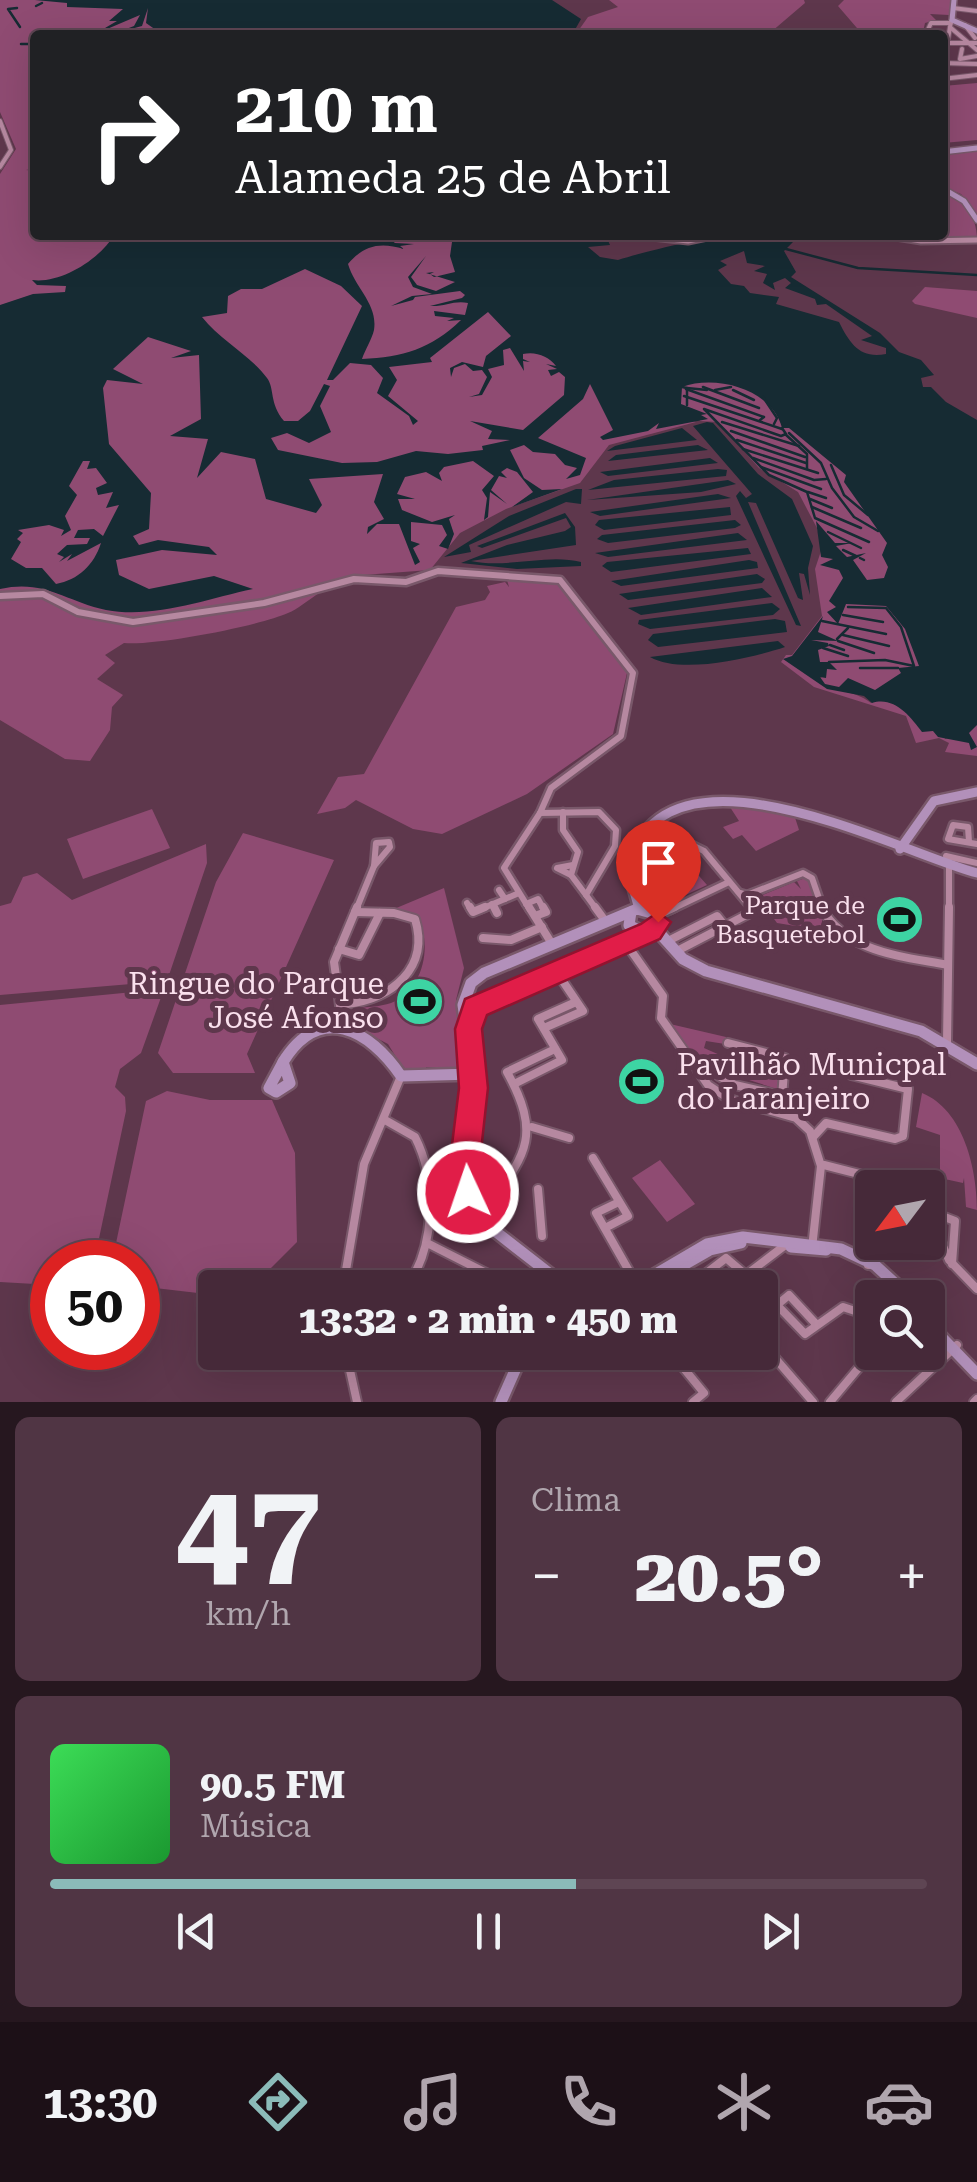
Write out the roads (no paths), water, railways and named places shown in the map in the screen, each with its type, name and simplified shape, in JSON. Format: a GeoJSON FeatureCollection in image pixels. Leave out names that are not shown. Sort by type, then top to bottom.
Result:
{"type":"FeatureCollection","features":[{"type":"Feature","properties":{"kind":"main road"},"geometry":{"type":"LineString","coordinates":[[953,4],[951,23],[974,34]]}},
{"type":"Feature","properties":{"kind":"main road"},"geometry":{"type":"LineString","coordinates":[[948,151],[977,148]]}},
{"type":"Feature","properties":{"kind":"main road"},"geometry":{"type":"LineString","coordinates":[[948,191],[964,200],[977,220]]}},
{"type":"Feature","properties":{"kind":"main road"},"geometry":{"type":"LineString","coordinates":[[900,849],[934,801],[974,793]]}},
{"type":"Feature","properties":{"kind":"main road"},"geometry":{"type":"LineString","coordinates":[[977,874],[900,849],[811,811],[763,799],[709,804],[661,818],[626,870],[635,910],[676,952],[706,971],[901,1024],[947,1042],[977,1064]]}},
{"type":"Feature","properties":{"kind":"main road"},"geometry":{"type":"LineString","coordinates":[[540,1270],[481,1216],[464,1169],[473,1074],[464,998],[478,977],[635,910]]}},
{"type":"Feature","properties":{"kind":"main road"},"geometry":{"type":"LineString","coordinates":[[635,910],[630,925],[652,926]]}},
{"type":"Feature","properties":{"kind":"main road"},"geometry":{"type":"LineString","coordinates":[[468,1029],[475,1008],[493,997],[626,942],[652,926]]}},
{"type":"Feature","properties":{"kind":"main road"},"geometry":{"type":"LineString","coordinates":[[478,977],[475,992],[493,997]]}},
{"type":"Feature","properties":{"kind":"main road"},"geometry":{"type":"LineString","coordinates":[[284,1061],[297,1038],[343,1028],[370,1038],[401,1076],[473,1074]]}},
{"type":"Feature","properties":{"kind":"main road"},"geometry":{"type":"LineString","coordinates":[[674,1270],[699,1248],[729,1238],[812,1246],[869,1264],[889,1280]]}},
{"type":"Feature","properties":{"kind":"main road"},"geometry":{"type":"LineString","coordinates":[[679,1270],[720,1246],[812,1246]]}},
{"type":"Feature","properties":{"kind":"main road"},"geometry":{"type":"LineString","coordinates":[[869,1264],[885,1280]]}},
{"type":"Feature","properties":{"kind":"main road"},"geometry":{"type":"LineString","coordinates":[[945,1335],[977,1374]]}},
{"type":"Feature","properties":{"kind":"main road"},"geometry":{"type":"LineString","coordinates":[[945,1338],[977,1365]]}},
{"type":"Feature","properties":{"kind":"main road"},"geometry":{"type":"LineString","coordinates":[[502,1402],[515,1370]]}},
{"type":"Feature","properties":{"kind":"street"},"geometry":{"type":"LineString","coordinates":[[953,4],[977,11]]}},
{"type":"Feature","properties":{"kind":"street"},"geometry":{"type":"LineString","coordinates":[[928,30],[931,23],[951,23],[970,44]]}},
{"type":"Feature","properties":{"kind":"street"},"geometry":{"type":"LineString","coordinates":[[948,33],[951,23]]}},
{"type":"Feature","properties":{"kind":"street"},"geometry":{"type":"LineString","coordinates":[[970,44],[974,34]]}},
{"type":"Feature","properties":{"kind":"street"},"geometry":{"type":"LineString","coordinates":[[948,43],[970,44]]}},
{"type":"Feature","properties":{"kind":"street"},"geometry":{"type":"LineString","coordinates":[[948,62],[976,59]]}},
{"type":"Feature","properties":{"kind":"street"},"geometry":{"type":"LineString","coordinates":[[0,121],[11,150],[0,167]]}},
{"type":"Feature","properties":{"kind":"street"},"geometry":{"type":"LineString","coordinates":[[914,240],[977,240]]}},
{"type":"Feature","properties":{"kind":"street"},"geometry":{"type":"LineString","coordinates":[[0,596],[43,594],[78,612],[133,622],[264,603],[354,578],[406,582],[438,571],[560,580],[634,673],[622,736],[550,788],[540,813],[504,868],[526,904],[538,899],[546,912],[535,916],[553,945]]}},
{"type":"Feature","properties":{"kind":"street"},"geometry":{"type":"LineString","coordinates":[[563,812],[563,830],[578,852],[572,870],[607,923]]}},
{"type":"Feature","properties":{"kind":"street"},"geometry":{"type":"LineString","coordinates":[[540,813],[598,812],[618,836],[586,895]]}},
{"type":"Feature","properties":{"kind":"street"},"geometry":{"type":"LineString","coordinates":[[652,826],[704,851],[754,911],[676,952]]}},
{"type":"Feature","properties":{"kind":"street"},"geometry":{"type":"LineString","coordinates":[[947,1042],[948,862],[977,863]]}},
{"type":"Feature","properties":{"kind":"street"},"geometry":{"type":"LineString","coordinates":[[343,1028],[346,1004],[335,978],[338,949],[374,866]]}},
{"type":"Feature","properties":{"kind":"street"},"geometry":{"type":"LineString","coordinates":[[740,893],[747,896],[803,872],[812,878],[818,901],[860,948],[948,965]]}},
{"type":"Feature","properties":{"kind":"street"},"geometry":{"type":"LineString","coordinates":[[652,926],[728,882]]}},
{"type":"Feature","properties":{"kind":"street"},"geometry":{"type":"LineString","coordinates":[[498,890],[505,899]]}},
{"type":"Feature","properties":{"kind":"street"},"geometry":{"type":"LineString","coordinates":[[467,903],[473,912],[519,893]]}},
{"type":"Feature","properties":{"kind":"street"},"geometry":{"type":"LineString","coordinates":[[492,904],[497,913]]}},
{"type":"Feature","properties":{"kind":"street"},"geometry":{"type":"LineString","coordinates":[[346,1004],[376,1001],[388,993],[412,969],[418,956],[419,928],[415,920],[356,912]]}},
{"type":"Feature","properties":{"kind":"street"},"geometry":{"type":"LineString","coordinates":[[338,949],[359,956],[380,913]]}},
{"type":"Feature","properties":{"kind":"street"},"geometry":{"type":"LineString","coordinates":[[666,942],[717,916],[725,926]]}},
{"type":"Feature","properties":{"kind":"street"},"geometry":{"type":"LineString","coordinates":[[483,938],[511,940],[542,927]]}},
{"type":"Feature","properties":{"kind":"street"},"geometry":{"type":"LineString","coordinates":[[626,942],[663,996],[660,1018],[715,1092],[781,1110],[814,1136],[824,1166],[812,1246]]}},
{"type":"Feature","properties":{"kind":"street"},"geometry":{"type":"LineString","coordinates":[[481,1216],[527,1146],[532,1128],[529,1111],[514,1084],[562,1060],[544,1028],[582,1011],[556,970]]}},
{"type":"Feature","properties":{"kind":"street"},"geometry":{"type":"LineString","coordinates":[[728,1043],[786,1058],[781,1110]]}},
{"type":"Feature","properties":{"kind":"street"},"geometry":{"type":"LineString","coordinates":[[814,1136],[826,1123],[895,1140],[903,1136],[908,1088],[851,1075]]}},
{"type":"Feature","properties":{"kind":"street"},"geometry":{"type":"LineString","coordinates":[[345,1270],[364,1164],[401,1076]]}},
{"type":"Feature","properties":{"kind":"street"},"geometry":{"type":"LineString","coordinates":[[718,1076],[734,1085],[783,1096]]}},
{"type":"Feature","properties":{"kind":"street"},"geometry":{"type":"LineString","coordinates":[[385,1120],[402,1126],[417,1140],[428,1244],[418,1270]]}},
{"type":"Feature","properties":{"kind":"street"},"geometry":{"type":"LineString","coordinates":[[532,1128],[570,1138]]}},
{"type":"Feature","properties":{"kind":"street"},"geometry":{"type":"LineString","coordinates":[[593,1158],[628,1216],[604,1228]]}},
{"type":"Feature","properties":{"kind":"street"},"geometry":{"type":"LineString","coordinates":[[824,1166],[855,1173]]}},
{"type":"Feature","properties":{"kind":"street"},"geometry":{"type":"LineString","coordinates":[[538,1189],[542,1236]]}},
{"type":"Feature","properties":{"kind":"street"},"geometry":{"type":"LineString","coordinates":[[619,1202],[596,1213],[628,1270]]}},
{"type":"Feature","properties":{"kind":"street"},"geometry":{"type":"LineString","coordinates":[[945,1217],[955,1221],[952,1264]]}},
{"type":"Feature","properties":{"kind":"street"},"geometry":{"type":"LineString","coordinates":[[428,1244],[482,1270]]}},
{"type":"Feature","properties":{"kind":"street"},"geometry":{"type":"LineString","coordinates":[[754,1270],[784,1246]]}},
{"type":"Feature","properties":{"kind":"street"},"geometry":{"type":"LineString","coordinates":[[945,1249],[952,1264],[977,1290]]}},
{"type":"Feature","properties":{"kind":"street"},"geometry":{"type":"LineString","coordinates":[[710,1270],[726,1258],[739,1270]]}},
{"type":"Feature","properties":{"kind":"street"},"geometry":{"type":"LineString","coordinates":[[869,1264],[870,1260]]}},
{"type":"Feature","properties":{"kind":"street"},"geometry":{"type":"LineString","coordinates":[[816,1324],[842,1306],[855,1311]]}},
{"type":"Feature","properties":{"kind":"street"},"geometry":{"type":"LineString","coordinates":[[896,1402],[955,1347]]}},
{"type":"Feature","properties":{"kind":"street"},"geometry":{"type":"LineString","coordinates":[[778,1361],[813,1402]]}},
{"type":"Feature","properties":{"kind":"street"},"geometry":{"type":"LineString","coordinates":[[350,1370],[358,1402]]}},
{"type":"Feature","properties":{"kind":"street"},"geometry":{"type":"LineString","coordinates":[[685,1370],[704,1393],[693,1402]]}},
{"type":"Feature","properties":{"kind":"street"},"geometry":{"type":"LineString","coordinates":[[830,1402],[857,1370]]}},
{"type":"Feature","properties":{"kind":"water"},"geometry":{"type":"Polygon","coordinates":[[[35,0],[552,0],[581,19],[575,30],[156,30],[146,23],[148,8],[142,26],[124,30],[134,26],[140,15],[102,30],[117,21],[109,21],[123,9],[67,7],[67,3],[35,0]]]}},
{"type":"Feature","properties":{"kind":"water"},"geometry":{"type":"Polygon","coordinates":[[[111,240],[391,240],[414,244],[400,246],[404,249],[373,247],[348,264],[373,312],[373,333],[362,359],[416,350],[461,320],[447,321],[454,318],[435,316],[434,311],[465,315],[468,303],[430,306],[462,298],[465,295],[460,291],[415,297],[391,306],[412,296],[432,294],[413,287],[408,277],[426,256],[411,277],[417,285],[436,291],[455,282],[437,276],[455,272],[450,256],[452,240],[608,240],[610,245],[588,247],[600,257],[618,260],[706,240],[793,242],[784,251],[796,272],[791,277],[880,333],[899,352],[921,360],[934,375],[921,378],[923,387],[931,387],[946,402],[977,420],[977,725],[969,733],[977,747],[971,750],[969,743],[938,737],[933,731],[922,732],[907,714],[887,702],[872,703],[864,696],[827,689],[783,659],[792,656],[823,616],[818,632],[838,641],[811,640],[828,643],[829,646],[818,650],[820,662],[829,662],[837,670],[827,669],[826,678],[820,677],[825,684],[839,687],[848,678],[875,690],[901,673],[898,668],[919,666],[905,629],[886,606],[846,604],[838,624],[827,612],[836,607],[829,601],[843,578],[839,570],[820,565],[833,559],[821,557],[816,521],[835,543],[852,543],[836,546],[847,557],[866,553],[853,560],[867,580],[884,578],[888,567],[882,555],[887,543],[844,482],[846,475],[789,428],[782,428],[768,404],[727,384],[696,383],[682,387],[681,404],[707,414],[701,415],[708,419],[656,429],[659,423],[648,431],[603,440],[600,437],[613,430],[590,384],[583,399],[538,438],[586,458],[580,475],[566,479],[577,468],[565,465],[555,454],[533,452],[524,445],[510,450],[524,478],[542,490],[562,489],[512,507],[533,492],[517,472],[507,468],[501,472],[507,478],[499,476],[491,490],[507,504],[490,492],[488,517],[484,520],[487,498],[482,490],[494,476],[473,461],[444,467],[439,473],[442,481],[426,472],[405,477],[397,494],[415,499],[398,499],[402,510],[432,522],[455,515],[449,519],[454,534],[448,549],[439,546],[447,535],[442,525],[411,522],[411,541],[420,544],[413,548],[420,562],[415,565],[399,524],[377,524],[367,534],[368,527],[384,519],[374,502],[383,474],[309,479],[322,505],[316,513],[266,499],[255,459],[221,452],[197,478],[208,439],[170,436],[201,419],[199,355],[171,358],[191,351],[148,337],[113,369],[143,384],[107,380],[103,388],[109,444],[151,493],[149,529],[133,536],[139,545],[158,540],[209,547],[217,555],[162,550],[116,560],[119,575],[149,589],[214,576],[253,589],[180,607],[124,612],[91,606],[42,589],[0,589],[0,305],[33,294],[65,292],[66,286],[37,285],[32,280],[55,278],[90,261],[111,240]],[[744,251],[720,261],[727,265],[718,270],[731,284],[744,286],[750,293],[779,297],[776,304],[839,322],[847,337],[863,352],[886,354],[886,348],[861,340],[872,336],[826,304],[817,305],[815,299],[785,288],[791,283],[785,278],[773,283],[775,290],[763,283],[767,274],[754,271],[765,266],[747,263],[744,251]],[[305,269],[262,289],[241,289],[228,296],[227,313],[202,317],[267,378],[284,421],[298,421],[310,411],[324,384],[330,386],[320,406],[331,432],[309,443],[287,433],[271,438],[278,450],[342,463],[377,462],[416,451],[448,454],[483,450],[482,446],[510,440],[488,439],[492,431],[470,421],[523,430],[564,395],[565,377],[559,372],[551,376],[548,370],[557,369],[546,364],[556,366],[553,362],[537,354],[523,354],[523,359],[530,362],[523,361],[524,371],[510,348],[503,350],[504,365],[488,369],[492,377],[482,395],[469,397],[479,394],[487,377],[482,370],[473,371],[465,364],[454,368],[451,377],[450,368],[462,362],[483,367],[486,356],[511,336],[488,312],[430,358],[432,362],[389,367],[397,380],[388,396],[418,421],[413,425],[409,416],[377,393],[383,378],[371,365],[350,363],[333,380],[327,380],[362,306],[341,286],[305,269]],[[83,461],[69,486],[77,495],[65,516],[71,530],[61,536],[64,530],[49,525],[18,530],[23,533],[17,539],[21,542],[11,559],[26,568],[42,568],[56,584],[84,570],[101,543],[67,561],[72,554],[59,562],[64,557],[57,554],[67,545],[87,544],[90,538],[74,538],[78,530],[94,529],[103,536],[119,505],[106,508],[113,492],[98,495],[96,488],[107,483],[96,468],[87,469],[90,461],[83,461]]]}},
{"type":"Feature","properties":{"kind":"water"},"geometry":{"type":"Polygon","coordinates":[[[713,423],[758,474],[792,499],[813,546],[808,568],[810,595],[804,574],[799,573],[803,600],[798,598],[756,503],[748,502],[801,626],[796,625],[736,496],[740,491],[746,498],[752,494],[693,426],[713,423]]]}},
{"type":"Feature","properties":{"kind":"water"},"geometry":{"type":"Polygon","coordinates":[[[682,428],[697,440],[607,451],[615,446],[682,428]]]}},
{"type":"Feature","properties":{"kind":"water"},"geometry":{"type":"Polygon","coordinates":[[[698,445],[708,450],[608,461],[616,455],[698,445]]]}},
{"type":"Feature","properties":{"kind":"water"},"geometry":{"type":"Polygon","coordinates":[[[710,458],[718,463],[608,476],[600,472],[710,458]]]}},
{"type":"Feature","properties":{"kind":"water"},"geometry":{"type":"Polygon","coordinates":[[[727,470],[726,476],[588,490],[614,480],[727,470]]]}},
{"type":"Feature","properties":{"kind":"water"},"geometry":{"type":"Polygon","coordinates":[[[728,480],[736,484],[701,492],[587,500],[728,480]]]}},
{"type":"Feature","properties":{"kind":"water"},"geometry":{"type":"Polygon","coordinates":[[[582,489],[581,504],[566,502],[469,545],[471,552],[444,557],[509,516],[582,489]]]}},
{"type":"Feature","properties":{"kind":"water"},"geometry":{"type":"Polygon","coordinates":[[[718,494],[731,498],[600,516],[590,512],[718,494]]]}},
{"type":"Feature","properties":{"kind":"water"},"geometry":{"type":"Polygon","coordinates":[[[730,507],[731,515],[604,530],[595,525],[599,520],[730,507]]]}},
{"type":"Feature","properties":{"kind":"water"},"geometry":{"type":"Polygon","coordinates":[[[565,513],[575,527],[576,545],[471,561],[568,560],[581,562],[581,566],[517,569],[461,563],[507,545],[565,531],[571,527],[566,518],[482,548],[477,546],[565,513]]]}},
{"type":"Feature","properties":{"kind":"water"},"geometry":{"type":"Polygon","coordinates":[[[735,520],[741,525],[735,528],[608,543],[597,539],[602,535],[735,520]]]}},
{"type":"Feature","properties":{"kind":"water"},"geometry":{"type":"Polygon","coordinates":[[[738,533],[747,540],[608,557],[595,553],[738,533]]]}},
{"type":"Feature","properties":{"kind":"water"},"geometry":{"type":"Polygon","coordinates":[[[748,548],[751,554],[611,572],[602,566],[607,562],[748,548]]]}},
{"type":"Feature","properties":{"kind":"water"},"geometry":{"type":"Polygon","coordinates":[[[749,560],[757,562],[758,568],[621,586],[611,581],[749,560]]]}},
{"type":"Feature","properties":{"kind":"water"},"geometry":{"type":"Polygon","coordinates":[[[757,574],[765,579],[762,583],[628,600],[619,594],[757,574]]]}},
{"type":"Feature","properties":{"kind":"water"},"geometry":{"type":"Polygon","coordinates":[[[762,588],[772,597],[641,615],[628,608],[762,588]]]}},
{"type":"Feature","properties":{"kind":"water"},"geometry":{"type":"Polygon","coordinates":[[[772,603],[780,609],[773,615],[650,629],[638,624],[639,620],[772,603]]]}},
{"type":"Feature","properties":{"kind":"water"},"geometry":{"type":"Polygon","coordinates":[[[785,621],[787,632],[658,647],[648,640],[653,634],[785,621]]]}},
{"type":"Feature","properties":{"kind":"water"},"geometry":{"type":"Polygon","coordinates":[[[778,641],[785,647],[717,663],[680,665],[650,657],[778,641]]]}},
{"type":"Feature","properties":{"kind":"waterway"},"geometry":{"type":"LineString","coordinates":[[36,6],[42,3]]}},
{"type":"Feature","properties":{"kind":"waterway"},"geometry":{"type":"LineString","coordinates":[[17,8],[8,9],[20,27]]}},
{"type":"Feature","properties":{"kind":"waterway"},"geometry":{"type":"LineString","coordinates":[[21,44],[30,44]]}},
{"type":"Feature","properties":{"kind":"waterway"},"geometry":{"type":"LineString","coordinates":[[786,249],[858,268],[977,275]]}},
{"type":"Feature","properties":{"kind":"waterway"},"geometry":{"type":"LineString","coordinates":[[682,387],[687,388]]}},
{"type":"Feature","properties":{"kind":"waterway"},"geometry":{"type":"LineString","coordinates":[[703,387],[759,408]]}},
{"type":"Feature","properties":{"kind":"waterway"},"geometry":{"type":"LineString","coordinates":[[715,390],[731,387]]}},
{"type":"Feature","properties":{"kind":"waterway"},"geometry":{"type":"LineString","coordinates":[[687,388],[707,390]]}},
{"type":"Feature","properties":{"kind":"waterway"},"geometry":{"type":"LineString","coordinates":[[687,389],[764,417],[760,420]]}},
{"type":"Feature","properties":{"kind":"waterway"},"geometry":{"type":"LineString","coordinates":[[687,389],[687,397]]}},
{"type":"Feature","properties":{"kind":"waterway"},"geometry":{"type":"LineString","coordinates":[[733,390],[754,400]]}},
{"type":"Feature","properties":{"kind":"waterway"},"geometry":{"type":"LineString","coordinates":[[687,397],[782,429]]}},
{"type":"Feature","properties":{"kind":"waterway"},"geometry":{"type":"LineString","coordinates":[[687,397],[687,405]]}},
{"type":"Feature","properties":{"kind":"waterway"},"geometry":{"type":"LineString","coordinates":[[763,397],[777,418],[774,424]]}},
{"type":"Feature","properties":{"kind":"waterway"},"geometry":{"type":"LineString","coordinates":[[744,449],[704,409],[785,434]]}},
{"type":"Feature","properties":{"kind":"waterway"},"geometry":{"type":"LineString","coordinates":[[722,422],[798,446]]}},
{"type":"Feature","properties":{"kind":"waterway"},"geometry":{"type":"LineString","coordinates":[[782,428],[785,434]]}},
{"type":"Feature","properties":{"kind":"waterway"},"geometry":{"type":"LineString","coordinates":[[731,431],[805,457]]}},
{"type":"Feature","properties":{"kind":"waterway"},"geometry":{"type":"LineString","coordinates":[[789,433],[821,463],[832,488],[854,517],[878,531]]}},
{"type":"Feature","properties":{"kind":"waterway"},"geometry":{"type":"LineString","coordinates":[[785,434],[798,446]]}},
{"type":"Feature","properties":{"kind":"waterway"},"geometry":{"type":"LineString","coordinates":[[737,440],[806,463]]}},
{"type":"Feature","properties":{"kind":"waterway"},"geometry":{"type":"LineString","coordinates":[[798,446],[807,454],[807,469]]}},
{"type":"Feature","properties":{"kind":"waterway"},"geometry":{"type":"LineString","coordinates":[[744,449],[818,473]]}},
{"type":"Feature","properties":{"kind":"waterway"},"geometry":{"type":"LineString","coordinates":[[744,449],[761,467]]}},
{"type":"Feature","properties":{"kind":"waterway"},"geometry":{"type":"LineString","coordinates":[[753,458],[814,480],[826,479]]}},
{"type":"Feature","properties":{"kind":"waterway"},"geometry":{"type":"LineString","coordinates":[[831,465],[844,495],[868,515]]}},
{"type":"Feature","properties":{"kind":"waterway"},"geometry":{"type":"LineString","coordinates":[[761,467],[821,489]]}},
{"type":"Feature","properties":{"kind":"waterway"},"geometry":{"type":"LineString","coordinates":[[761,467],[769,475],[807,492],[815,518],[869,542]]}},
{"type":"Feature","properties":{"kind":"waterway"},"geometry":{"type":"LineString","coordinates":[[808,492],[826,498]]}},
{"type":"Feature","properties":{"kind":"waterway"},"geometry":{"type":"LineString","coordinates":[[810,499],[832,508]]}},
{"type":"Feature","properties":{"kind":"waterway"},"geometry":{"type":"LineString","coordinates":[[812,507],[861,528]]}},
{"type":"Feature","properties":{"kind":"waterway"},"geometry":{"type":"LineString","coordinates":[[828,532],[861,548]]}},
{"type":"Feature","properties":{"kind":"waterway"},"geometry":{"type":"LineString","coordinates":[[843,550],[856,556]]}},
{"type":"Feature","properties":{"kind":"waterway"},"geometry":{"type":"LineString","coordinates":[[860,558],[864,560]]}},
{"type":"Feature","properties":{"kind":"waterway"},"geometry":{"type":"LineString","coordinates":[[829,662],[885,660],[914,666],[901,627],[886,608],[848,607]]}},
{"type":"Feature","properties":{"kind":"waterway"},"geometry":{"type":"LineString","coordinates":[[843,615],[883,622]]}},
{"type":"Feature","properties":{"kind":"waterway"},"geometry":{"type":"LineString","coordinates":[[822,621],[886,634]]}},
{"type":"Feature","properties":{"kind":"waterway"},"geometry":{"type":"LineString","coordinates":[[837,639],[848,628]]}},
{"type":"Feature","properties":{"kind":"waterway"},"geometry":{"type":"LineString","coordinates":[[843,635],[889,646]]}},
{"type":"Feature","properties":{"kind":"waterway"},"geometry":{"type":"LineString","coordinates":[[838,641],[874,653]]}},
{"type":"Feature","properties":{"kind":"waterway"},"geometry":{"type":"LineString","coordinates":[[830,645],[844,650]]}},
{"type":"Feature","properties":{"kind":"waterway"},"geometry":{"type":"LineString","coordinates":[[823,648],[848,656]]}},
{"type":"Feature","properties":{"kind":"waterway"},"geometry":{"type":"LineString","coordinates":[[860,668],[898,668]]}},
{"type":"Feature","properties":{"kind":"place","name":"Parque de Basquetebol"},"geometry":{"type":"Point","coordinates":[900,919]}},
{"type":"Feature","properties":{"kind":"place","name":"Ringue do Parque José Afonso"},"geometry":{"type":"Point","coordinates":[419,1001]}},
{"type":"Feature","properties":{"kind":"place","name":"Pavilhão Municpal do Laranjeiro"},"geometry":{"type":"Point","coordinates":[642,1082]}}]}
